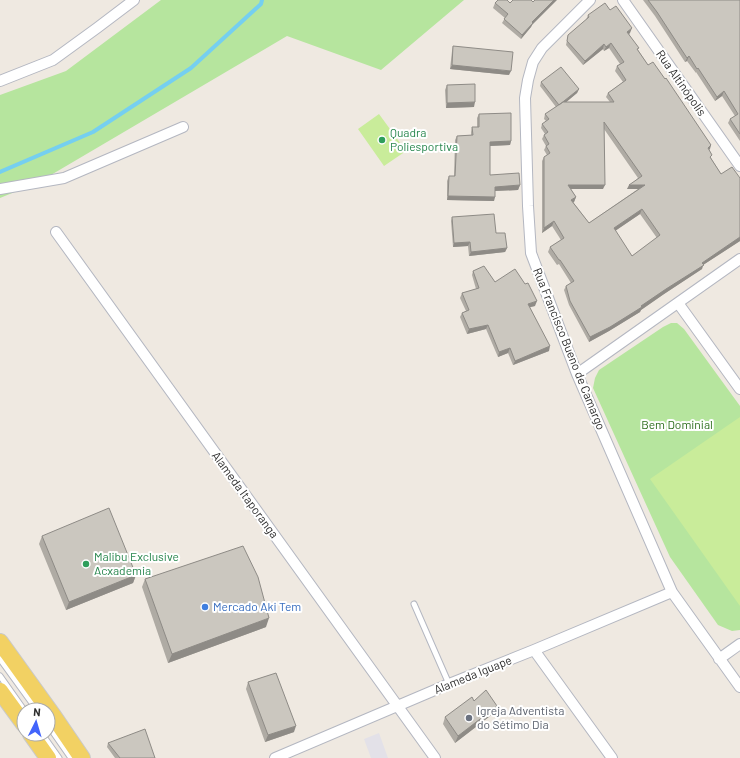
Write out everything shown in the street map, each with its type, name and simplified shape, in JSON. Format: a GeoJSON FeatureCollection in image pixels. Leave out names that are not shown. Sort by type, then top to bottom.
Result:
{"type":"FeatureCollection","features":[{"type":"Feature","properties":{"kind":"main road"},"geometry":{"type":"LineString","coordinates":[[0,642],[82,758]]}},
{"type":"Feature","properties":{"kind":"main road"},"geometry":{"type":"LineString","coordinates":[[0,691],[16,713]]}},
{"type":"Feature","properties":{"kind":"main road"},"geometry":{"type":"LineString","coordinates":[[37,742],[48,757]]}},
{"type":"Feature","properties":{"kind":"street"},"geometry":{"type":"LineString","coordinates":[[0,81],[53,60],[134,0]]}},
{"type":"Feature","properties":{"kind":"street","name":"Rua Francisco Bueno de Camargo"},"geometry":{"type":"LineString","coordinates":[[590,0],[542,48],[533,62],[528,80],[525,98],[531,253],[577,374],[672,592],[740,688]]}},
{"type":"Feature","properties":{"kind":"street","name":"Rua Altinópolis"},"geometry":{"type":"LineString","coordinates":[[623,0],[740,166]]}},
{"type":"Feature","properties":{"kind":"street"},"geometry":{"type":"LineString","coordinates":[[0,189],[64,178],[183,127]]}},
{"type":"Feature","properties":{"kind":"street","name":"Alameda Itaporanga"},"geometry":{"type":"LineString","coordinates":[[56,232],[435,758]]}},
{"type":"Feature","properties":{"kind":"street"},"geometry":{"type":"LineString","coordinates":[[577,374],[740,259]]}},
{"type":"Feature","properties":{"kind":"street"},"geometry":{"type":"LineString","coordinates":[[678,303],[740,389]]}},
{"type":"Feature","properties":{"kind":"street","name":"Alameda Iguape"},"geometry":{"type":"LineString","coordinates":[[274,758],[672,592]]}},
{"type":"Feature","properties":{"kind":"street"},"geometry":{"type":"LineString","coordinates":[[719,658],[740,644]]}},
{"type":"Feature","properties":{"kind":"street"},"geometry":{"type":"LineString","coordinates":[[534,650],[612,758]]}},
{"type":"Feature","properties":{"kind":"lane"},"geometry":{"type":"LineString","coordinates":[[414,604],[449,684]]}},
{"type":"Feature","properties":{"kind":"lane"},"geometry":{"type":"LineString","coordinates":[[0,659],[31,702]]}},
{"type":"Feature","properties":{"kind":"lane"},"geometry":{"type":"LineString","coordinates":[[0,676],[18,702]]}},
{"type":"Feature","properties":{"kind":"lane"},"geometry":{"type":"LineString","coordinates":[[56,736],[72,758]]}},
{"type":"Feature","properties":{"kind":"lane"},"geometry":{"type":"LineString","coordinates":[[44,742],[48,757]]}},
{"type":"Feature","properties":{"kind":"shaded area"},"geometry":{"type":"Polygon","coordinates":[[[379,733],[388,758],[371,758],[364,739],[379,733]]]}},
{"type":"Feature","properties":{"kind":"green space"},"geometry":{"type":"Polygon","coordinates":[[[161,0],[464,0],[381,70],[287,36],[39,182],[0,198],[0,95],[66,71],[161,0]]]}},
{"type":"Feature","properties":{"kind":"green space","name":"Quadra Poliesportiva"},"geometry":{"type":"Polygon","coordinates":[[[379,114],[406,151],[384,166],[358,129],[379,114]]]}},
{"type":"Feature","properties":{"kind":"green space","name":"Bem Dominial"},"geometry":{"type":"Polygon","coordinates":[[[671,323],[677,323],[684,329],[740,406],[740,630],[732,631],[718,625],[670,557],[593,388],[595,378],[599,370],[671,323]]]}},
{"type":"Feature","properties":{"kind":"green space"},"geometry":{"type":"Polygon","coordinates":[[[740,417],[740,606],[650,479],[740,417]]]}},
{"type":"Feature","properties":{"kind":"building"},"geometry":{"type":"Polygon","coordinates":[[[498,0],[507,0],[510,3],[513,0],[531,0],[533,2],[535,0],[554,0],[532,22],[533,23],[522,35],[504,19],[508,14],[495,3],[498,0]]]}},
{"type":"Feature","properties":{"kind":"building"},"geometry":{"type":"Polygon","coordinates":[[[648,0],[740,0],[740,134],[730,119],[738,114],[724,91],[717,97],[689,56],[687,58],[648,0]]]}},
{"type":"Feature","properties":{"kind":"building"},"geometry":{"type":"Polygon","coordinates":[[[605,3],[610,10],[616,6],[632,28],[627,32],[639,48],[637,49],[648,65],[653,62],[665,79],[666,78],[711,145],[708,148],[712,155],[710,157],[721,174],[732,167],[740,178],[740,237],[702,263],[704,265],[666,289],[641,306],[642,307],[610,327],[590,337],[570,301],[566,286],[574,281],[550,247],[564,238],[554,221],[544,228],[544,157],[550,153],[546,146],[549,144],[544,135],[548,132],[542,124],[549,119],[545,114],[563,102],[614,102],[608,93],[626,80],[617,66],[624,62],[611,43],[606,47],[604,44],[585,61],[567,41],[568,35],[589,17],[588,15],[605,3]],[[604,122],[605,185],[568,185],[576,197],[571,200],[589,223],[645,185],[629,185],[642,176],[604,122]],[[642,209],[614,228],[632,256],[660,235],[642,209]]]}},
{"type":"Feature","properties":{"kind":"building"},"geometry":{"type":"Polygon","coordinates":[[[453,46],[513,52],[511,71],[452,65],[453,46]]]}},
{"type":"Feature","properties":{"kind":"building"},"geometry":{"type":"Polygon","coordinates":[[[561,67],[579,89],[559,105],[541,82],[561,67]]]}},
{"type":"Feature","properties":{"kind":"building"},"geometry":{"type":"Polygon","coordinates":[[[475,84],[475,102],[447,103],[447,85],[475,84]]]}},
{"type":"Feature","properties":{"kind":"building"},"geometry":{"type":"Polygon","coordinates":[[[511,113],[511,141],[490,142],[490,175],[519,173],[520,185],[495,187],[495,197],[448,196],[449,176],[455,176],[457,136],[473,135],[472,127],[479,127],[479,114],[511,113]]]}},
{"type":"Feature","properties":{"kind":"building"},"geometry":{"type":"Polygon","coordinates":[[[494,214],[496,233],[505,233],[507,248],[471,252],[470,242],[454,243],[452,217],[494,214]]]}},
{"type":"Feature","properties":{"kind":"building"},"geometry":{"type":"Polygon","coordinates":[[[484,266],[495,282],[515,269],[525,284],[528,283],[537,301],[528,304],[550,346],[515,361],[510,348],[499,352],[488,325],[469,329],[462,313],[469,310],[462,293],[479,288],[473,271],[484,266]]]}},
{"type":"Feature","properties":{"kind":"building","name":"Malibu Exclusive Acxademia"},"geometry":{"type":"Polygon","coordinates":[[[109,508],[136,575],[69,602],[42,536],[109,508]]]}},
{"type":"Feature","properties":{"kind":"building","name":"Mercado Aki Tem"},"geometry":{"type":"Polygon","coordinates":[[[243,546],[258,577],[269,618],[172,654],[145,579],[243,546]]]}},
{"type":"Feature","properties":{"kind":"building"},"geometry":{"type":"Polygon","coordinates":[[[276,673],[296,726],[268,735],[248,682],[276,673]]]}},
{"type":"Feature","properties":{"kind":"building","name":"Igreja Adventista do Sétimo Dia"},"geometry":{"type":"Polygon","coordinates":[[[486,690],[497,706],[458,736],[445,717],[472,697],[474,701],[486,690]]]}},
{"type":"Feature","properties":{"kind":"building"},"geometry":{"type":"Polygon","coordinates":[[[145,729],[155,758],[120,758],[108,743],[145,729]]]}},
{"type":"Feature","properties":{"kind":"waterway"},"geometry":{"type":"LineString","coordinates":[[0,172],[93,132],[191,68],[261,4],[262,0]]}},
{"type":"Feature","properties":{"kind":"place","name":"Quadra Poliesportiva"},"geometry":{"type":"Point","coordinates":[382,140]}},
{"type":"Feature","properties":{"kind":"place","name":"Malibu Exclusive Acxademia"},"geometry":{"type":"Point","coordinates":[86,564]}},
{"type":"Feature","properties":{"kind":"place","name":"Mercado Aki Tem"},"geometry":{"type":"Point","coordinates":[205,607]}},
{"type":"Feature","properties":{"kind":"place","name":"Igreja Adventista do Sétimo Dia"},"geometry":{"type":"Point","coordinates":[469,718]}}]}
